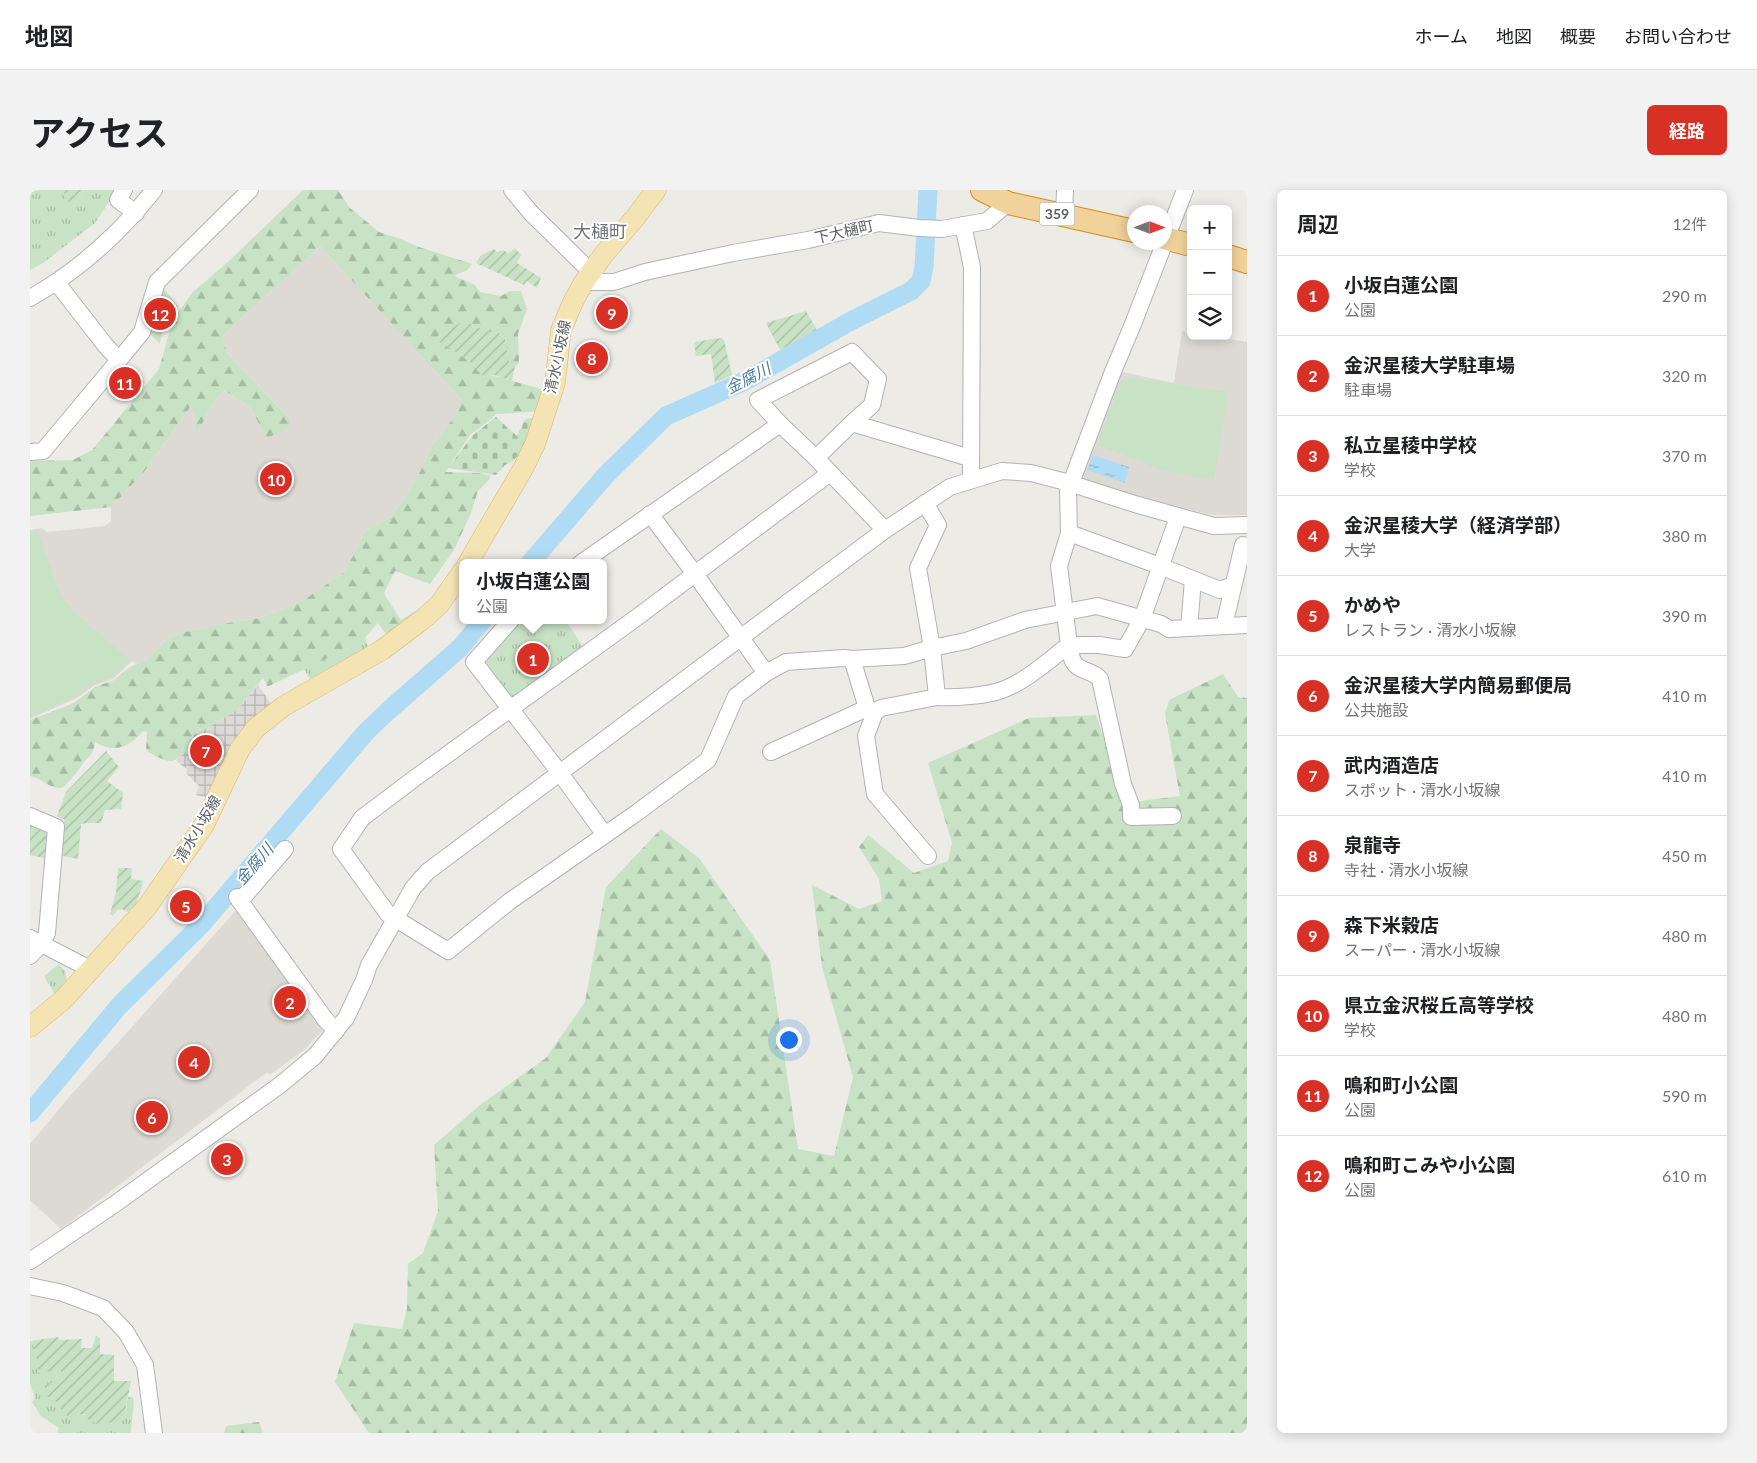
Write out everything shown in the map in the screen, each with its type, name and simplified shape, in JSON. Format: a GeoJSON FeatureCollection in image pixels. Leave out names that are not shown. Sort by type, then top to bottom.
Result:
{"type":"FeatureCollection","features":[{"type":"Feature","properties":{"kind":"highway","name":"359"},"geometry":{"type":"LineString","coordinates":[[982,190],[1008,203],[1127,230]]}},
{"type":"Feature","properties":{"kind":"highway"},"geometry":{"type":"LineString","coordinates":[[1172,240],[1187,244]]}},
{"type":"Feature","properties":{"kind":"highway"},"geometry":{"type":"LineString","coordinates":[[1232,257],[1247,262]]}},
{"type":"Feature","properties":{"kind":"main road","name":"清水小坂線"},"geometry":{"type":"LineString","coordinates":[[470,559],[524,467],[535,444],[554,383],[561,330],[573,302],[588,277],[656,190]]}},
{"type":"Feature","properties":{"kind":"main road","name":"清水小坂線"},"geometry":{"type":"LineString","coordinates":[[30,1027],[64,999],[147,907],[204,825],[240,749],[256,728],[284,706],[382,650],[439,605],[459,577]]}},
{"type":"Feature","properties":{"kind":"street"},"geometry":{"type":"LineString","coordinates":[[124,190],[118,200],[136,213]]}},
{"type":"Feature","properties":{"kind":"street"},"geometry":{"type":"LineString","coordinates":[[30,298],[56,283],[104,244],[136,213],[154,190]]}},
{"type":"Feature","properties":{"kind":"street"},"geometry":{"type":"LineString","coordinates":[[30,452],[43,451],[142,332],[157,282],[250,190]]}},
{"type":"Feature","properties":{"kind":"street"},"geometry":{"type":"LineString","coordinates":[[512,190],[588,277]]}},
{"type":"Feature","properties":{"kind":"street"},"geometry":{"type":"LineString","coordinates":[[1064,216],[1065,190]]}},
{"type":"Feature","properties":{"kind":"street"},"geometry":{"type":"LineString","coordinates":[[1172,224],[1186,190]]}},
{"type":"Feature","properties":{"kind":"street","name":"下大樋町"},"geometry":{"type":"LineString","coordinates":[[588,277],[614,282],[646,272],[733,253],[808,240],[879,223],[942,229],[963,226],[987,221],[1008,203]]}},
{"type":"Feature","properties":{"kind":"street"},"geometry":{"type":"LineString","coordinates":[[963,226],[972,267],[971,480]]}},
{"type":"Feature","properties":{"kind":"street"},"geometry":{"type":"LineString","coordinates":[[1161,250],[1068,491],[1069,533],[1060,566],[1064,612],[1073,662],[1077,667],[1096,674],[1100,678],[1123,784],[1131,805],[1131,817],[1173,816]]}},
{"type":"Feature","properties":{"kind":"street"},"geometry":{"type":"LineString","coordinates":[[56,283],[104,345],[119,360]]}},
{"type":"Feature","properties":{"kind":"street"},"geometry":{"type":"LineString","coordinates":[[816,458],[872,405],[878,379],[852,352],[758,400],[885,530]]}},
{"type":"Feature","properties":{"kind":"street"},"geometry":{"type":"LineString","coordinates":[[852,422],[970,458]]}},
{"type":"Feature","properties":{"kind":"street"},"geometry":{"type":"LineString","coordinates":[[587,559],[780,424]]}},
{"type":"Feature","properties":{"kind":"street"},"geometry":{"type":"LineString","coordinates":[[30,1261],[115,1204],[280,1085],[315,1056],[336,1031],[353,1006],[369,965],[414,888],[427,872],[885,530],[950,487],[1002,471],[1016,471],[1072,484],[1178,517],[1214,526],[1242,525],[1245,545],[1232,585],[1224,626]]}},
{"type":"Feature","properties":{"kind":"street"},"geometry":{"type":"LineString","coordinates":[[830,473],[362,818],[341,849],[388,914],[448,951],[510,901],[708,760],[736,696],[766,673],[786,662],[904,656],[966,641],[1025,620],[1096,606],[1142,618],[1161,624],[1169,629],[1247,625]]}},
{"type":"Feature","properties":{"kind":"street"},"geometry":{"type":"LineString","coordinates":[[925,503],[938,525],[918,568],[932,648],[937,697]]}},
{"type":"Feature","properties":{"kind":"street"},"geometry":{"type":"LineString","coordinates":[[650,514],[766,673]]}},
{"type":"Feature","properties":{"kind":"street"},"geometry":{"type":"LineString","coordinates":[[771,752],[871,710],[937,697],[954,698],[1002,690],[1021,680],[1069,645],[1124,649],[1142,618],[1178,517]]}},
{"type":"Feature","properties":{"kind":"street"},"geometry":{"type":"LineString","coordinates":[[1069,533],[1220,590],[1232,585]]}},
{"type":"Feature","properties":{"kind":"street"},"geometry":{"type":"LineString","coordinates":[[1189,628],[1193,580]]}},
{"type":"Feature","properties":{"kind":"street"},"geometry":{"type":"LineString","coordinates":[[507,624],[474,662],[509,710],[560,773],[605,835]]}},
{"type":"Feature","properties":{"kind":"street"},"geometry":{"type":"LineString","coordinates":[[852,659],[871,710],[866,736],[875,794],[928,856]]}},
{"type":"Feature","properties":{"kind":"street"},"geometry":{"type":"LineString","coordinates":[[30,816],[56,827],[47,933],[36,941],[30,956]]}},
{"type":"Feature","properties":{"kind":"street"},"geometry":{"type":"LineString","coordinates":[[285,849],[239,899],[325,1019],[336,1031]]}},
{"type":"Feature","properties":{"kind":"street"},"geometry":{"type":"LineString","coordinates":[[36,941],[90,969]]}},
{"type":"Feature","properties":{"kind":"street"},"geometry":{"type":"LineString","coordinates":[[30,1286],[63,1293],[104,1308],[126,1332],[145,1365],[154,1433]]}},
{"type":"Feature","properties":{"kind":"shaded area"},"geometry":{"type":"Polygon","coordinates":[[[320,246],[462,400],[457,413],[433,445],[413,486],[391,517],[365,531],[344,572],[307,598],[260,618],[181,633],[165,641],[149,658],[136,664],[132,661],[113,679],[95,685],[77,698],[30,719],[30,530],[42,528],[47,532],[105,526],[111,521],[111,507],[144,472],[192,405],[196,418],[194,433],[200,428],[211,406],[224,390],[250,407],[267,438],[291,420],[228,354],[222,336],[320,246]]]}},
{"type":"Feature","properties":{"kind":"shaded area"},"geometry":{"type":"Polygon","coordinates":[[[1182,331],[1187,332],[1187,340],[1232,339],[1247,342],[1247,515],[1212,515],[1132,496],[1078,479],[1117,371],[1174,383],[1182,331]]]}},
{"type":"Feature","properties":{"kind":"shaded area"},"geometry":{"type":"Polygon","coordinates":[[[258,685],[273,706],[209,798],[196,795],[199,786],[186,773],[187,769],[176,761],[194,743],[190,739],[200,729],[204,730],[237,710],[258,685]]]}},
{"type":"Feature","properties":{"kind":"shaded area"},"geometry":{"type":"Polygon","coordinates":[[[239,907],[324,1026],[322,1031],[303,1051],[271,1074],[266,1073],[61,1229],[30,1200],[30,1144],[64,1103],[239,907]]]}},
{"type":"Feature","properties":{"kind":"green space"},"geometry":{"type":"Polygon","coordinates":[[[30,190],[63,190],[71,209],[84,190],[117,190],[95,223],[43,263],[30,270],[30,190]]]}},
{"type":"Feature","properties":{"kind":"green space"},"geometry":{"type":"Polygon","coordinates":[[[63,190],[84,190],[71,209],[63,190]]]}},
{"type":"Feature","properties":{"kind":"green space"},"geometry":{"type":"Polygon","coordinates":[[[303,190],[338,190],[350,208],[379,232],[472,264],[467,270],[454,276],[475,285],[480,292],[501,296],[510,291],[521,291],[527,309],[518,334],[519,363],[515,366],[509,364],[505,339],[499,333],[486,331],[466,322],[436,339],[469,361],[484,377],[497,376],[545,390],[541,412],[496,414],[471,434],[445,472],[480,473],[491,476],[478,491],[471,513],[454,550],[430,584],[395,571],[384,593],[386,597],[401,620],[417,610],[419,613],[388,637],[378,623],[361,642],[269,686],[267,686],[263,678],[237,710],[204,730],[200,729],[190,738],[194,743],[173,761],[148,752],[146,749],[147,732],[143,731],[133,741],[121,747],[109,748],[95,742],[92,754],[70,780],[62,788],[53,787],[30,776],[30,720],[74,703],[95,687],[114,680],[130,667],[149,658],[165,641],[181,633],[260,618],[307,598],[344,572],[365,531],[391,517],[413,486],[433,445],[457,413],[462,400],[320,246],[222,336],[228,354],[291,420],[286,429],[267,438],[250,407],[224,390],[211,406],[200,428],[194,434],[196,418],[191,406],[144,472],[111,507],[30,516],[30,461],[73,460],[92,450],[159,369],[173,319],[193,292],[229,261],[303,190]]]}},
{"type":"Feature","properties":{"kind":"green space"},"geometry":{"type":"Polygon","coordinates":[[[515,248],[521,255],[517,263],[541,278],[537,288],[527,281],[524,285],[476,263],[481,255],[494,249],[497,252],[504,250],[508,254],[515,248]]]}},
{"type":"Feature","properties":{"kind":"green space"},"geometry":{"type":"Polygon","coordinates":[[[160,284],[178,306],[167,318],[160,344],[148,332],[160,284]]]}},
{"type":"Feature","properties":{"kind":"green space"},"geometry":{"type":"Polygon","coordinates":[[[806,311],[817,330],[780,350],[766,323],[806,311]]]}},
{"type":"Feature","properties":{"kind":"green space"},"geometry":{"type":"Polygon","coordinates":[[[466,322],[486,331],[499,333],[505,339],[509,363],[515,366],[512,381],[494,375],[484,377],[469,361],[435,339],[449,328],[466,322]]]}},
{"type":"Feature","properties":{"kind":"green space"},"geometry":{"type":"Polygon","coordinates":[[[721,338],[724,340],[732,375],[715,383],[711,354],[696,356],[694,342],[721,338]]]}},
{"type":"Feature","properties":{"kind":"green space"},"geometry":{"type":"Polygon","coordinates":[[[123,364],[144,382],[127,402],[106,384],[123,364]]]}},
{"type":"Feature","properties":{"kind":"green space"},"geometry":{"type":"Polygon","coordinates":[[[1132,378],[1228,392],[1214,480],[1158,470],[1148,464],[1097,445],[1122,380],[1132,378]]]}},
{"type":"Feature","properties":{"kind":"green space"},"geometry":{"type":"Polygon","coordinates":[[[496,417],[517,436],[525,419],[539,417],[529,443],[513,461],[505,465],[496,475],[448,468],[473,435],[496,417]]]}},
{"type":"Feature","properties":{"kind":"green space"},"geometry":{"type":"Polygon","coordinates":[[[37,530],[61,596],[74,612],[130,660],[111,678],[91,685],[79,695],[30,717],[30,531],[37,530]]]}},
{"type":"Feature","properties":{"kind":"green space"},"geometry":{"type":"Polygon","coordinates":[[[517,624],[568,624],[584,648],[515,697],[509,698],[486,666],[487,660],[517,624]]]}},
{"type":"Feature","properties":{"kind":"green space"},"geometry":{"type":"Polygon","coordinates":[[[365,638],[369,649],[310,679],[304,669],[361,642],[365,638]]]}},
{"type":"Feature","properties":{"kind":"green space"},"geometry":{"type":"Polygon","coordinates":[[[1223,674],[1238,697],[1247,698],[1247,1428],[1242,1433],[369,1433],[335,1382],[354,1323],[402,1329],[407,1309],[408,1264],[423,1253],[438,1211],[434,1145],[480,1105],[546,1058],[585,1002],[606,887],[661,829],[699,858],[770,960],[798,1149],[834,1156],[853,1077],[822,967],[812,885],[859,909],[882,901],[879,879],[859,847],[868,835],[914,873],[948,861],[952,843],[928,763],[1029,718],[1096,715],[1124,800],[1140,801],[1180,796],[1165,714],[1169,700],[1223,674]]]}},
{"type":"Feature","properties":{"kind":"green space"},"geometry":{"type":"Polygon","coordinates":[[[106,751],[119,767],[107,781],[123,793],[121,809],[105,810],[101,823],[81,824],[78,859],[58,855],[61,827],[65,820],[57,816],[66,792],[106,751]]]}},
{"type":"Feature","properties":{"kind":"green space"},"geometry":{"type":"Polygon","coordinates":[[[30,822],[50,833],[48,859],[30,855],[30,822]]]}},
{"type":"Feature","properties":{"kind":"green space"},"geometry":{"type":"Polygon","coordinates":[[[118,868],[132,868],[131,879],[143,881],[137,903],[128,912],[122,909],[117,910],[113,916],[110,914],[116,892],[118,868]]]}},
{"type":"Feature","properties":{"kind":"green space"},"geometry":{"type":"Polygon","coordinates":[[[59,964],[65,971],[68,984],[57,998],[44,976],[59,964]]]}},
{"type":"Feature","properties":{"kind":"green space"},"geometry":{"type":"Polygon","coordinates":[[[96,1336],[100,1338],[100,1354],[114,1355],[114,1381],[131,1381],[123,1421],[97,1424],[87,1419],[85,1414],[67,1416],[52,1397],[46,1397],[46,1390],[43,1384],[62,1381],[61,1370],[39,1373],[36,1353],[30,1341],[58,1337],[60,1340],[82,1339],[81,1348],[92,1348],[96,1336]]]}},
{"type":"Feature","properties":{"kind":"green space"},"geometry":{"type":"Polygon","coordinates":[[[30,1341],[37,1351],[37,1363],[61,1369],[62,1381],[51,1396],[67,1415],[125,1414],[128,1397],[133,1397],[131,1433],[57,1433],[59,1428],[41,1416],[32,1402],[35,1398],[30,1384],[30,1341]]]}},
{"type":"Feature","properties":{"kind":"green space"},"geometry":{"type":"Polygon","coordinates":[[[259,1422],[263,1433],[224,1433],[226,1426],[259,1422]]]}},
{"type":"Feature","properties":{"kind":"water"},"geometry":{"type":"Polygon","coordinates":[[[1093,455],[1129,467],[1125,483],[1087,470],[1093,455]]]}},
{"type":"Feature","properties":{"kind":"waterway","name":"金腐川"},"geometry":{"type":"LineString","coordinates":[[533,559],[605,476],[666,416],[745,381],[849,322],[911,291],[921,281],[924,267],[928,190]]}},
{"type":"Feature","properties":{"kind":"waterway","name":"金腐川"},"geometry":{"type":"LineString","coordinates":[[30,1113],[119,1006],[201,925],[366,732],[461,647],[480,624]]}},
{"type":"Feature","properties":{"kind":"place","name":"森下米穀店"},"geometry":{"type":"Point","coordinates":[612,313]}},
{"type":"Feature","properties":{"kind":"place","name":"鳴和町こみや小公園"},"geometry":{"type":"Point","coordinates":[160,314]}},
{"type":"Feature","properties":{"kind":"place","name":"泉龍寺"},"geometry":{"type":"Point","coordinates":[592,358]}},
{"type":"Feature","properties":{"kind":"place","name":"鳴和町小公園"},"geometry":{"type":"Point","coordinates":[125,383]}},
{"type":"Feature","properties":{"kind":"place","name":"県立金沢桜丘高等学校"},"geometry":{"type":"Point","coordinates":[276,479]}},
{"type":"Feature","properties":{"kind":"place","name":"小坂白蓮公園"},"geometry":{"type":"Point","coordinates":[533,659]}},
{"type":"Feature","properties":{"kind":"place","name":"武内酒造店"},"geometry":{"type":"Point","coordinates":[206,751]}},
{"type":"Feature","properties":{"kind":"place","name":"かめや"},"geometry":{"type":"Point","coordinates":[186,906]}},
{"type":"Feature","properties":{"kind":"place","name":"金沢星稜大学駐車場"},"geometry":{"type":"Point","coordinates":[290,1002]}},
{"type":"Feature","properties":{"kind":"place","name":"金沢星稜大学（経済学部）"},"geometry":{"type":"Point","coordinates":[194,1062]}},
{"type":"Feature","properties":{"kind":"place","name":"金沢星稜大学内簡易郵便局"},"geometry":{"type":"Point","coordinates":[152,1117]}},
{"type":"Feature","properties":{"kind":"place","name":"私立星稜中学校"},"geometry":{"type":"Point","coordinates":[227,1159]}},
{"type":"Feature","properties":{"kind":"district","name":"大樋町"},"geometry":{"type":"Point","coordinates":[600,232]}}]}
